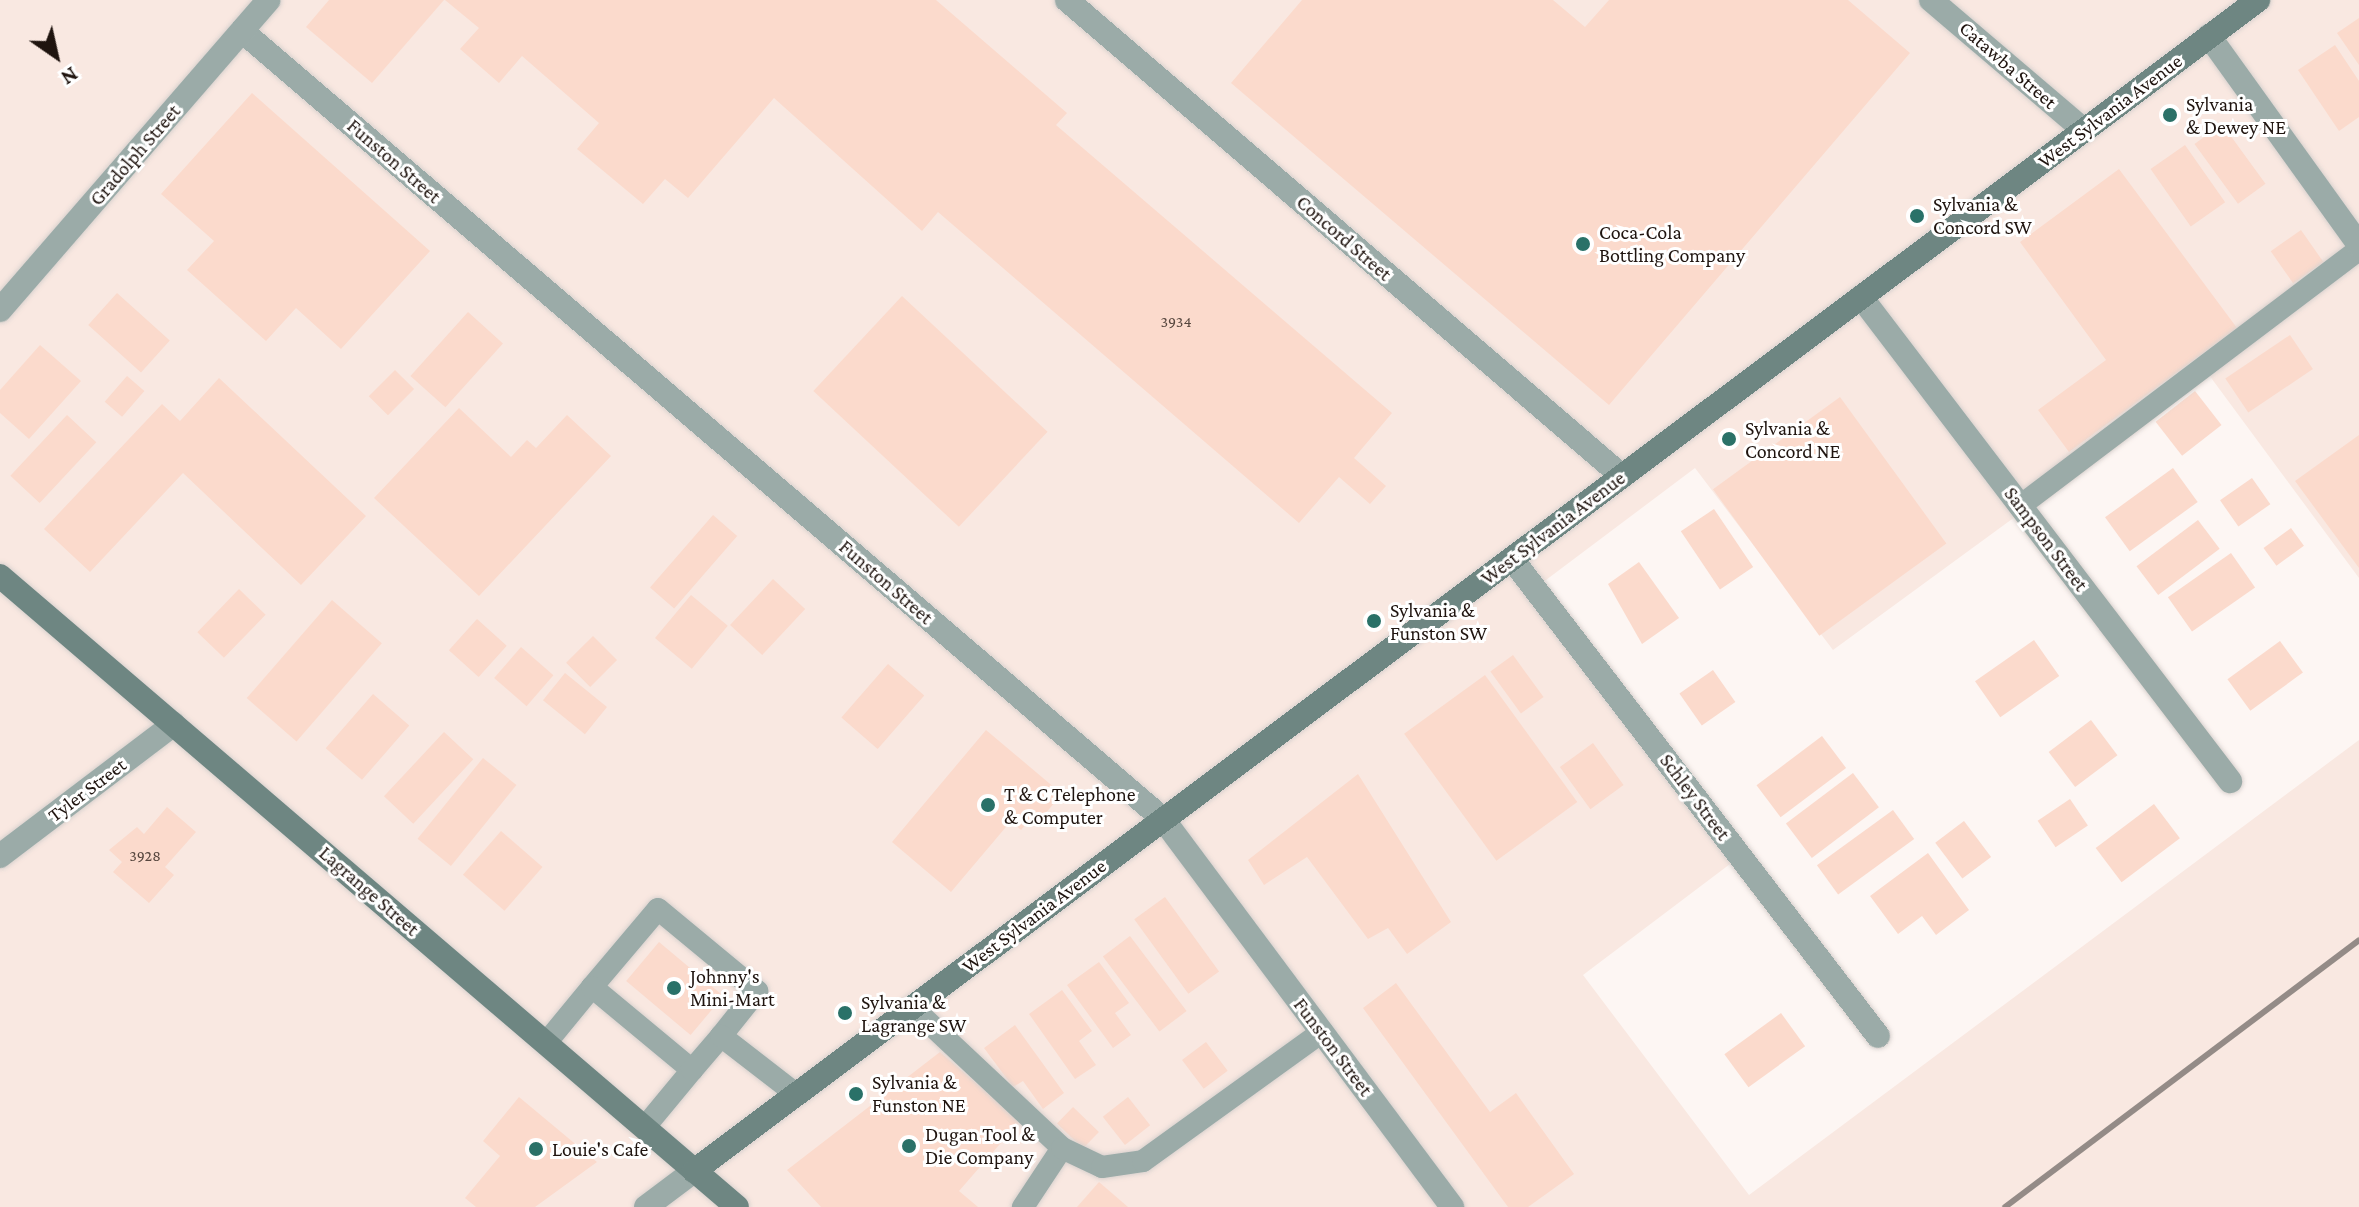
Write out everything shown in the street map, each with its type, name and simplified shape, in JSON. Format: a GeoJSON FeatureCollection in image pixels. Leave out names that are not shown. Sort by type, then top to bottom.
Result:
{"type":"FeatureCollection","features":[{"type":"Feature","properties":{"kind":"main road","name":"West Sylvania Avenue"},"geometry":{"type":"LineString","coordinates":[[694,1171],[2258,0]]}},
{"type":"Feature","properties":{"kind":"main road","name":"Lagrange Street"},"geometry":{"type":"LineString","coordinates":[[0,576],[737,1207]]}},
{"type":"Feature","properties":{"kind":"street","name":"Gradolph Street"},"geometry":{"type":"LineString","coordinates":[[0,310],[269,0]]}},
{"type":"Feature","properties":{"kind":"street","name":"Concord Street"},"geometry":{"type":"LineString","coordinates":[[1067,0],[1622,476]]}},
{"type":"Feature","properties":{"kind":"street","name":"Catawba Street"},"geometry":{"type":"LineString","coordinates":[[1931,0],[2084,130]]}},
{"type":"Feature","properties":{"kind":"street","name":"Funston Street"},"geometry":{"type":"LineString","coordinates":[[242,31],[1163,819],[1452,1207]]}},
{"type":"Feature","properties":{"kind":"street"},"geometry":{"type":"LineString","coordinates":[[2209,36],[2359,248]]}},
{"type":"Feature","properties":{"kind":"street","name":"Sampson Street"},"geometry":{"type":"LineString","coordinates":[[1861,297],[2230,781]]}},
{"type":"Feature","properties":{"kind":"street","name":"Schley Street"},"geometry":{"type":"LineString","coordinates":[[1512,559],[1878,1036]]}},
{"type":"Feature","properties":{"kind":"street","name":"Tyler Street"},"geometry":{"type":"LineString","coordinates":[[0,856],[174,724]]}},
{"type":"Feature","properties":{"kind":"street"},"geometry":{"type":"LineString","coordinates":[[646,1207],[694,1171]]}},
{"type":"Feature","properties":{"kind":"lane"},"geometry":{"type":"LineString","coordinates":[[2020,506],[2359,248]]}},
{"type":"Feature","properties":{"kind":"lane"},"geometry":{"type":"LineString","coordinates":[[546,1043],[658,909],[757,991],[644,1128]]}},
{"type":"Feature","properties":{"kind":"lane"},"geometry":{"type":"LineString","coordinates":[[592,987],[692,1070]]}},
{"type":"Feature","properties":{"kind":"lane"},"geometry":{"type":"LineString","coordinates":[[912,1007],[1062,1148],[1102,1167],[1143,1161],[1322,1032]]}},
{"type":"Feature","properties":{"kind":"lane"},"geometry":{"type":"LineString","coordinates":[[721,1036],[796,1094]]}},
{"type":"Feature","properties":{"kind":"lane"},"geometry":{"type":"LineString","coordinates":[[1023,1207],[1062,1148]]}},
{"type":"Feature","properties":{"kind":"shaded area"},"geometry":{"type":"Polygon","coordinates":[[[0,0],[2359,0],[2359,578],[2209,375],[1833,650],[1695,468],[1530,592],[1734,861],[1583,975],[1749,1195],[2359,740],[2359,1207],[0,1207],[0,0]]]}},
{"type":"Feature","properties":{"kind":"building"},"geometry":{"type":"Polygon","coordinates":[[[329,0],[444,0],[372,83],[306,27],[329,0]]]}},
{"type":"Feature","properties":{"kind":"building"},"geometry":{"type":"Polygon","coordinates":[[[445,0],[936,0],[1067,113],[1056,125],[1392,413],[1354,458],[1386,486],[1370,504],[1339,477],[1299,523],[938,212],[922,231],[774,98],[688,198],[665,179],[643,204],[577,149],[599,123],[522,56],[499,83],[460,49],[479,28],[445,0]]]}},
{"type":"Feature","properties":{"kind":"building","name":"Coca-Cola Bottling Company"},"geometry":{"type":"Polygon","coordinates":[[[1302,0],[1553,0],[1585,27],[1609,0],[1848,0],[1910,53],[1609,405],[1231,83],[1302,0]]]}},
{"type":"Feature","properties":{"kind":"building"},"geometry":{"type":"Polygon","coordinates":[[[2359,18],[2359,65],[2337,33],[2359,18]]]}},
{"type":"Feature","properties":{"kind":"building"},"geometry":{"type":"Polygon","coordinates":[[[2335,45],[2359,81],[2359,117],[2339,131],[2298,70],[2335,45]]]}},
{"type":"Feature","properties":{"kind":"building"},"geometry":{"type":"Polygon","coordinates":[[[252,93],[430,251],[341,349],[296,308],[266,341],[187,270],[214,241],[161,194],[252,93]]]}},
{"type":"Feature","properties":{"kind":"building"},"geometry":{"type":"Polygon","coordinates":[[[2222,124],[2265,184],[2238,204],[2194,144],[2222,124]]]}},
{"type":"Feature","properties":{"kind":"building"},"geometry":{"type":"Polygon","coordinates":[[[2185,145],[2225,202],[2191,226],[2151,169],[2185,145]]]}},
{"type":"Feature","properties":{"kind":"building"},"geometry":{"type":"Polygon","coordinates":[[[2119,169],[2237,328],[2069,452],[2038,410],[2106,360],[2020,242],[2119,169]]]}},
{"type":"Feature","properties":{"kind":"building"},"geometry":{"type":"Polygon","coordinates":[[[2301,230],[2323,262],[2293,283],[2271,251],[2301,230]]]}},
{"type":"Feature","properties":{"kind":"building"},"geometry":{"type":"Polygon","coordinates":[[[117,293],[170,341],[141,372],[88,325],[117,293]]]}},
{"type":"Feature","properties":{"kind":"building"},"geometry":{"type":"Polygon","coordinates":[[[902,296],[1048,432],[959,527],[813,391],[902,296]]]}},
{"type":"Feature","properties":{"kind":"building"},"geometry":{"type":"Polygon","coordinates":[[[468,312],[503,343],[445,407],[410,376],[468,312]]]}},
{"type":"Feature","properties":{"kind":"building"},"geometry":{"type":"Polygon","coordinates":[[[2290,335],[2313,369],[2248,413],[2225,379],[2290,335]]]}},
{"type":"Feature","properties":{"kind":"building"},"geometry":{"type":"Polygon","coordinates":[[[40,345],[81,381],[29,439],[0,413],[0,390],[40,345]]]}},
{"type":"Feature","properties":{"kind":"building"},"geometry":{"type":"Polygon","coordinates":[[[395,370],[414,389],[388,415],[369,396],[395,370]]]}},
{"type":"Feature","properties":{"kind":"building"},"geometry":{"type":"Polygon","coordinates":[[[127,376],[144,391],[122,417],[105,402],[127,376]]]}},
{"type":"Feature","properties":{"kind":"building"},"geometry":{"type":"Polygon","coordinates":[[[219,378],[366,516],[301,585],[183,473],[90,572],[44,529],[162,404],[180,421],[219,378]]]}},
{"type":"Feature","properties":{"kind":"building"},"geometry":{"type":"Polygon","coordinates":[[[2195,391],[2221,425],[2182,456],[2156,422],[2195,391]]]}},
{"type":"Feature","properties":{"kind":"building"},"geometry":{"type":"Polygon","coordinates":[[[1840,397],[1946,543],[1819,636],[1713,489],[1840,397]]]}},
{"type":"Feature","properties":{"kind":"building"},"geometry":{"type":"Polygon","coordinates":[[[459,408],[511,457],[527,440],[536,448],[567,415],[611,456],[479,596],[374,498],[459,408]]]}},
{"type":"Feature","properties":{"kind":"building"},"geometry":{"type":"Polygon","coordinates":[[[67,415],[96,442],[40,503],[10,476],[67,415]]]}},
{"type":"Feature","properties":{"kind":"building"},"geometry":{"type":"Polygon","coordinates":[[[2359,435],[2359,568],[2295,481],[2359,435]]]}},
{"type":"Feature","properties":{"kind":"building"},"geometry":{"type":"Polygon","coordinates":[[[2173,468],[2198,502],[2130,551],[2105,517],[2173,468]]]}},
{"type":"Feature","properties":{"kind":"building"},"geometry":{"type":"Polygon","coordinates":[[[2252,478],[2270,504],[2238,527],[2220,500],[2252,478]]]}},
{"type":"Feature","properties":{"kind":"building"},"geometry":{"type":"Polygon","coordinates":[[[1714,509],[1753,567],[1720,589],[1681,531],[1714,509]]]}},
{"type":"Feature","properties":{"kind":"building"},"geometry":{"type":"Polygon","coordinates":[[[713,515],[737,536],[674,608],[650,587],[713,515]]]}},
{"type":"Feature","properties":{"kind":"building"},"geometry":{"type":"Polygon","coordinates":[[[2198,520],[2220,549],[2158,595],[2137,566],[2198,520]]]}},
{"type":"Feature","properties":{"kind":"building"},"geometry":{"type":"Polygon","coordinates":[[[2291,528],[2304,546],[2276,566],[2263,548],[2291,528]]]}},
{"type":"Feature","properties":{"kind":"building"},"geometry":{"type":"Polygon","coordinates":[[[2231,553],[2255,587],[2192,632],[2168,597],[2231,553]]]}},
{"type":"Feature","properties":{"kind":"building"},"geometry":{"type":"Polygon","coordinates":[[[1639,562],[1679,618],[1642,644],[1608,584],[1639,562]]]}},
{"type":"Feature","properties":{"kind":"building"},"geometry":{"type":"Polygon","coordinates":[[[773,579],[805,609],[762,655],[730,625],[773,579]]]}},
{"type":"Feature","properties":{"kind":"building"},"geometry":{"type":"Polygon","coordinates":[[[239,589],[266,615],[224,658],[197,632],[239,589]]]}},
{"type":"Feature","properties":{"kind":"building"},"geometry":{"type":"Polygon","coordinates":[[[691,595],[728,626],[692,669],[655,638],[691,595]]]}},
{"type":"Feature","properties":{"kind":"building"},"geometry":{"type":"Polygon","coordinates":[[[332,600],[382,643],[297,741],[247,698],[332,600]]]}},
{"type":"Feature","properties":{"kind":"building"},"geometry":{"type":"Polygon","coordinates":[[[477,619],[507,646],[479,677],[449,650],[477,619]]]}},
{"type":"Feature","properties":{"kind":"building"},"geometry":{"type":"Polygon","coordinates":[[[593,636],[617,660],[590,687],[566,663],[593,636]]]}},
{"type":"Feature","properties":{"kind":"building"},"geometry":{"type":"Polygon","coordinates":[[[2034,640],[2059,676],[2000,717],[1975,681],[2034,640]]]}},
{"type":"Feature","properties":{"kind":"building"},"geometry":{"type":"Polygon","coordinates":[[[2280,641],[2303,673],[2250,711],[2227,679],[2280,641]]]}},
{"type":"Feature","properties":{"kind":"building"},"geometry":{"type":"Polygon","coordinates":[[[521,647],[553,675],[527,706],[494,678],[521,647]]]}},
{"type":"Feature","properties":{"kind":"building"},"geometry":{"type":"Polygon","coordinates":[[[1513,655],[1544,697],[1521,714],[1490,671],[1513,655]]]}},
{"type":"Feature","properties":{"kind":"building"},"geometry":{"type":"Polygon","coordinates":[[[888,664],[924,695],[878,749],[841,718],[888,664]]]}},
{"type":"Feature","properties":{"kind":"building"},"geometry":{"type":"Polygon","coordinates":[[[1713,670],[1735,702],[1702,725],[1679,694],[1713,670]]]}},
{"type":"Feature","properties":{"kind":"building"},"geometry":{"type":"Polygon","coordinates":[[[565,673],[607,707],[585,734],[543,700],[565,673]]]}},
{"type":"Feature","properties":{"kind":"building"},"geometry":{"type":"Polygon","coordinates":[[[1485,675],[1577,802],[1496,861],[1404,734],[1485,675]]]}},
{"type":"Feature","properties":{"kind":"building"},"geometry":{"type":"Polygon","coordinates":[[[373,694],[409,725],[362,780],[326,748],[373,694]]]}},
{"type":"Feature","properties":{"kind":"building"},"geometry":{"type":"Polygon","coordinates":[[[2091,720],[2117,755],[2075,787],[2049,752],[2091,720]]]}},
{"type":"Feature","properties":{"kind":"building","name":"T & C Telephone & Computer"},"geometry":{"type":"Polygon","coordinates":[[[986,730],[1062,794],[1038,822],[1032,817],[1021,830],[1011,821],[951,892],[892,842],[986,730]]]}},
{"type":"Feature","properties":{"kind":"building"},"geometry":{"type":"Polygon","coordinates":[[[444,732],[473,759],[413,824],[384,796],[444,732]]]}},
{"type":"Feature","properties":{"kind":"building"},"geometry":{"type":"Polygon","coordinates":[[[1822,736],[1846,768],[1781,817],[1757,785],[1822,736]]]}},
{"type":"Feature","properties":{"kind":"building"},"geometry":{"type":"Polygon","coordinates":[[[1593,743],[1624,785],[1590,809],[1560,767],[1593,743]]]}},
{"type":"Feature","properties":{"kind":"building"},"geometry":{"type":"Polygon","coordinates":[[[483,758],[516,785],[451,866],[418,839],[483,758]]]}},
{"type":"Feature","properties":{"kind":"building"},"geometry":{"type":"Polygon","coordinates":[[[1853,773],[1879,807],[1812,858],[1786,824],[1853,773]]]}},
{"type":"Feature","properties":{"kind":"building"},"geometry":{"type":"Polygon","coordinates":[[[1358,774],[1451,922],[1407,954],[1388,928],[1368,939],[1307,857],[1264,885],[1248,860],[1358,774]]]}},
{"type":"Feature","properties":{"kind":"building"},"geometry":{"type":"Polygon","coordinates":[[[2070,799],[2088,826],[2056,847],[2038,821],[2070,799]]]}},
{"type":"Feature","properties":{"kind":"building"},"geometry":{"type":"Polygon","coordinates":[[[2154,804],[2180,838],[2122,882],[2096,848],[2154,804]]]}},
{"type":"Feature","properties":{"kind":"building"},"geometry":{"type":"Polygon","coordinates":[[[167,807],[196,832],[165,867],[174,875],[149,903],[113,872],[122,862],[109,850],[137,827],[144,834],[167,807]]]}},
{"type":"Feature","properties":{"kind":"building"},"geometry":{"type":"Polygon","coordinates":[[[1893,810],[1914,839],[1838,894],[1817,865],[1893,810]]]}},
{"type":"Feature","properties":{"kind":"building"},"geometry":{"type":"Polygon","coordinates":[[[1964,821],[1991,857],[1962,879],[1935,843],[1964,821]]]}},
{"type":"Feature","properties":{"kind":"building"},"geometry":{"type":"Polygon","coordinates":[[[501,831],[543,867],[504,911],[463,875],[501,831]]]}},
{"type":"Feature","properties":{"kind":"building"},"geometry":{"type":"Polygon","coordinates":[[[1928,853],[1969,910],[1936,935],[1922,916],[1898,934],[1870,896],[1928,853]]]}},
{"type":"Feature","properties":{"kind":"building"},"geometry":{"type":"Polygon","coordinates":[[[1165,897],[1219,971],[1188,994],[1134,919],[1165,897]]]}},
{"type":"Feature","properties":{"kind":"building"},"geometry":{"type":"Polygon","coordinates":[[[1130,936],[1187,1011],[1159,1032],[1103,956],[1130,936]]]}},
{"type":"Feature","properties":{"kind":"building","name":"Johnny's Mini-Mart"},"geometry":{"type":"Polygon","coordinates":[[[659,942],[723,996],[691,1035],[626,981],[659,942]]]}},
{"type":"Feature","properties":{"kind":"building"},"geometry":{"type":"Polygon","coordinates":[[[1099,962],[1129,1003],[1115,1013],[1131,1035],[1113,1048],[1067,985],[1099,962]]]}},
{"type":"Feature","properties":{"kind":"building"},"geometry":{"type":"Polygon","coordinates":[[[1396,983],[1490,1112],[1516,1093],[1574,1174],[1528,1207],[1508,1207],[1363,1008],[1396,983]]]}},
{"type":"Feature","properties":{"kind":"building"},"geometry":{"type":"Polygon","coordinates":[[[1062,990],[1092,1031],[1079,1041],[1096,1065],[1075,1079],[1029,1014],[1062,990]]]}},
{"type":"Feature","properties":{"kind":"building"},"geometry":{"type":"Polygon","coordinates":[[[1781,1013],[1805,1046],[1748,1087],[1724,1054],[1781,1013]]]}},
{"type":"Feature","properties":{"kind":"building"},"geometry":{"type":"Polygon","coordinates":[[[1015,1025],[1064,1093],[1043,1109],[1023,1081],[1013,1087],[984,1048],[1015,1025]]]}},
{"type":"Feature","properties":{"kind":"building"},"geometry":{"type":"Polygon","coordinates":[[[1206,1042],[1228,1071],[1204,1089],[1182,1060],[1206,1042]]]}},
{"type":"Feature","properties":{"kind":"building","name":"Dugan Tool & Die Company"},"geometry":{"type":"Polygon","coordinates":[[[940,1052],[1020,1121],[959,1191],[978,1207],[821,1207],[787,1170],[940,1052]]]}},
{"type":"Feature","properties":{"kind":"building","name":"Louie's Cafe"},"geometry":{"type":"Polygon","coordinates":[[[519,1097],[597,1162],[535,1207],[476,1207],[465,1198],[500,1156],[483,1141],[519,1097]]]}},
{"type":"Feature","properties":{"kind":"building"},"geometry":{"type":"Polygon","coordinates":[[[1128,1097],[1150,1125],[1125,1145],[1103,1117],[1128,1097]]]}},
{"type":"Feature","properties":{"kind":"building"},"geometry":{"type":"Polygon","coordinates":[[[1073,1107],[1099,1132],[1083,1149],[1057,1124],[1073,1107]]]}},
{"type":"Feature","properties":{"kind":"building"},"geometry":{"type":"Polygon","coordinates":[[[1099,1182],[1128,1207],[1077,1207],[1099,1182]]]}},
{"type":"Feature","properties":{"kind":"railway"},"geometry":{"type":"LineString","coordinates":[[2005,1207],[2359,940]]}},
{"type":"Feature","properties":{"kind":"place","name":"Sylvania & Dewey NE"},"geometry":{"type":"Point","coordinates":[2170,115]}},
{"type":"Feature","properties":{"kind":"place","name":"Sylvania & Concord SW"},"geometry":{"type":"Point","coordinates":[1917,216]}},
{"type":"Feature","properties":{"kind":"place","name":"Coca-Cola Bottling Company"},"geometry":{"type":"Point","coordinates":[1583,244]}},
{"type":"Feature","properties":{"kind":"place","name":"Sylvania & Concord NE"},"geometry":{"type":"Point","coordinates":[1729,439]}},
{"type":"Feature","properties":{"kind":"place","name":"Sylvania & Funston SW"},"geometry":{"type":"Point","coordinates":[1374,621]}},
{"type":"Feature","properties":{"kind":"place","name":"T & C Telephone & Computer"},"geometry":{"type":"Point","coordinates":[988,805]}},
{"type":"Feature","properties":{"kind":"place","name":"Johnny's Mini-Mart"},"geometry":{"type":"Point","coordinates":[674,988]}},
{"type":"Feature","properties":{"kind":"place","name":"Sylvania & Lagrange SW"},"geometry":{"type":"Point","coordinates":[845,1013]}},
{"type":"Feature","properties":{"kind":"place","name":"Sylvania & Funston NE"},"geometry":{"type":"Point","coordinates":[856,1094]}},
{"type":"Feature","properties":{"kind":"place","name":"Dugan Tool & Die Company"},"geometry":{"type":"Point","coordinates":[909,1146]}},
{"type":"Feature","properties":{"kind":"place","name":"Louie's Cafe"},"geometry":{"type":"Point","coordinates":[536,1149]}}]}
